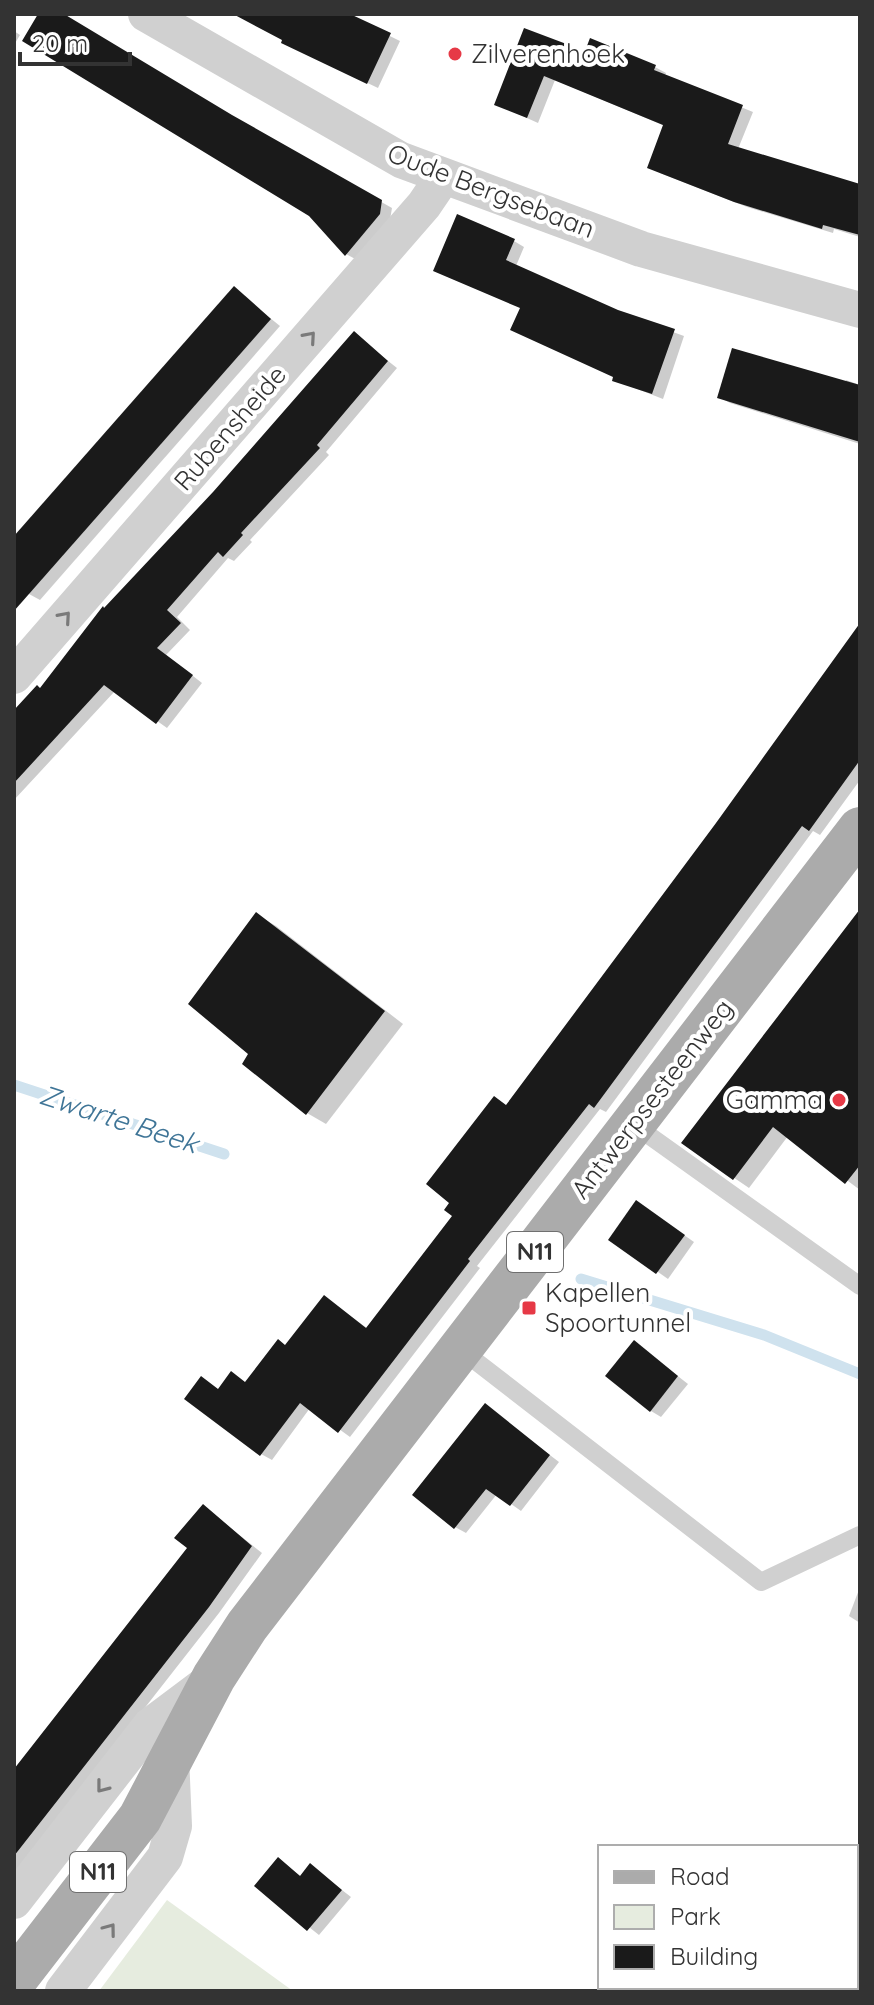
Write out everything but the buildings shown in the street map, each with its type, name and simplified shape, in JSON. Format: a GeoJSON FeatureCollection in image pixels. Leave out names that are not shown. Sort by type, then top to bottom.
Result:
{"type":"FeatureCollection","features":[{"type":"Feature","properties":{"kind":"main road","name":"Antwerpsesteenweg"},"geometry":{"type":"LineString","coordinates":[[14,1981],[140,1818],[214,1677],[247,1626],[860,829]]}},
{"type":"Feature","properties":{"kind":"street","name":"Oude Bergsebaan"},"geometry":{"type":"LineString","coordinates":[[146,14],[401,160],[641,249],[860,310]]}},
{"type":"Feature","properties":{"kind":"street","name":"Rubensheide"},"geometry":{"type":"LineString","coordinates":[[14,676],[424,205],[443,177]]}},
{"type":"Feature","properties":{"kind":"street","name":"Antwerpsesteenweg"},"geometry":{"type":"LineString","coordinates":[[14,1901],[150,1726],[214,1677]]}},
{"type":"Feature","properties":{"kind":"street"},"geometry":{"type":"LineString","coordinates":[[63,1991],[165,1857],[174,1826],[171,1756]]}},
{"type":"Feature","properties":{"kind":"lane"},"geometry":{"type":"LineString","coordinates":[[633,1124],[860,1286]]}},
{"type":"Feature","properties":{"kind":"lane"},"geometry":{"type":"LineString","coordinates":[[460,1349],[761,1582],[860,1535]]}},
{"type":"Feature","properties":{"kind":"green space"},"geometry":{"type":"Polygon","coordinates":[[[167,1900],[293,1991],[99,1991],[167,1900]]]}},
{"type":"Feature","properties":{"kind":"waterway","name":"Zwarte Beek"},"geometry":{"type":"LineString","coordinates":[[14,1085],[224,1154]]}},
{"type":"Feature","properties":{"kind":"waterway","name":"Zwarte Beek"},"geometry":{"type":"LineString","coordinates":[[581,1279],[764,1335],[860,1374]]}},
{"type":"Feature","properties":{"kind":"railway"},"geometry":{"type":"LineString","coordinates":[[836,1991],[840,1989]]}},
{"type":"Feature","properties":{"kind":"place","name":"Zilverenhoek"},"geometry":{"type":"Point","coordinates":[455,54]}},
{"type":"Feature","properties":{"kind":"place","name":"Gamma"},"geometry":{"type":"Point","coordinates":[839,1100]}},
{"type":"Feature","properties":{"kind":"place","name":"Kapellen Spoortunnel"},"geometry":{"type":"Point","coordinates":[529,1308]}}]}
